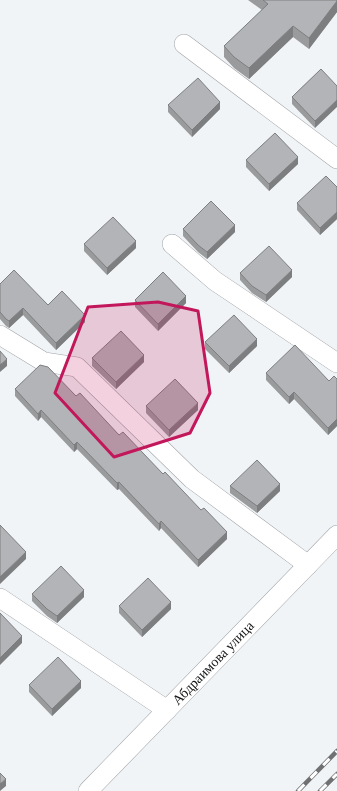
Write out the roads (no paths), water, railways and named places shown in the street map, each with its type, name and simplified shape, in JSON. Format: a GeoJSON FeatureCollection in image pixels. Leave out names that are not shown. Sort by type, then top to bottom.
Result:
{"type":"FeatureCollection","features":[{"type":"Feature","properties":{"kind":"street"},"geometry":{"type":"LineString","coordinates":[[184,44],[337,159]]}},
{"type":"Feature","properties":{"kind":"street"},"geometry":{"type":"LineString","coordinates":[[172,244],[215,281],[337,363]]}},
{"type":"Feature","properties":{"kind":"street"},"geometry":{"type":"LineString","coordinates":[[0,335],[44,362],[77,367],[192,479],[308,565]]}},
{"type":"Feature","properties":{"kind":"street","name":"Абдраимова улица"},"geometry":{"type":"LineString","coordinates":[[88,791],[337,535]]}},
{"type":"Feature","properties":{"kind":"street"},"geometry":{"type":"LineString","coordinates":[[0,598],[167,710]]}},
{"type":"Feature","properties":{"kind":"railway"},"geometry":{"type":"LineString","coordinates":[[298,791],[337,751]]}},
{"type":"Feature","properties":{"kind":"railway"},"geometry":{"type":"LineString","coordinates":[[320,791],[337,774]]}}]}
